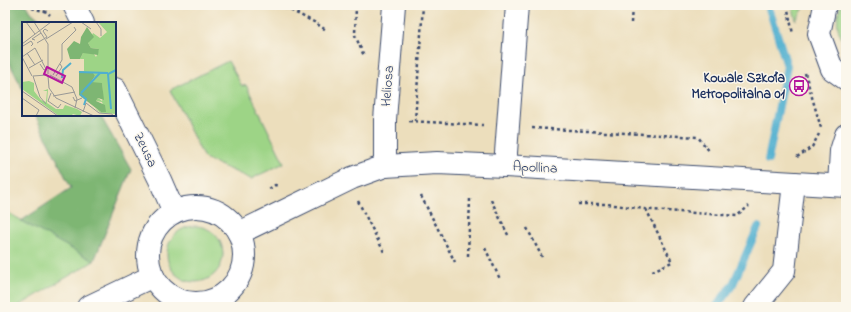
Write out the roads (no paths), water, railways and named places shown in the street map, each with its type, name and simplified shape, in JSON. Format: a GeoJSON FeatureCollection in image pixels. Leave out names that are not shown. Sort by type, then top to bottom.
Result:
{"type":"FeatureCollection","features":[{"type":"Feature","properties":{"kind":"street"},"geometry":{"type":"LineString","coordinates":[[74,5],[82,22]]}},
{"type":"Feature","properties":{"kind":"street","name":"Heliosa"},"geometry":{"type":"LineString","coordinates":[[385,166],[385,120],[394,5]]}},
{"type":"Feature","properties":{"kind":"street"},"geometry":{"type":"LineString","coordinates":[[505,166],[517,5]]}},
{"type":"Feature","properties":{"kind":"street"},"geometry":{"type":"LineString","coordinates":[[825,5],[819,34],[832,69],[846,79]]}},
{"type":"Feature","properties":{"kind":"street","name":"Zeusa"},"geometry":{"type":"LineString","coordinates":[[116,91],[160,180],[174,212]]}},
{"type":"Feature","properties":{"kind":"street"},"geometry":{"type":"LineString","coordinates":[[843,185],[841,151],[846,135]]}},
{"type":"Feature","properties":{"kind":"street","name":"Apollina"},"geometry":{"type":"LineString","coordinates":[[239,233],[352,178],[385,166],[437,163],[843,185]]}},
{"type":"Feature","properties":{"kind":"street"},"geometry":{"type":"LineString","coordinates":[[754,307],[784,271],[794,183]]}},
{"type":"Feature","properties":{"kind":"street"},"geometry":{"type":"LineString","coordinates":[[192,207],[211,209],[227,218],[239,233],[244,251],[241,270],[232,287],[219,303],[199,303],[180,300],[164,291],[153,276],[148,258],[150,240],[159,223],[174,212],[192,207]]}},
{"type":"Feature","properties":{"kind":"street"},"geometry":{"type":"LineString","coordinates":[[88,307],[153,276]]}},
{"type":"Feature","properties":{"kind":"waterway"},"geometry":{"type":"LineString","coordinates":[[768,5],[787,66],[768,160]]}},
{"type":"Feature","properties":{"kind":"waterway"},"geometry":{"type":"LineString","coordinates":[[716,307],[733,284],[758,227]]}},
{"type":"Feature","properties":{"kind":"place","name":"Kowale Szkoła Metropolitalna 01"},"geometry":{"type":"Point","coordinates":[799,86]}}]}
